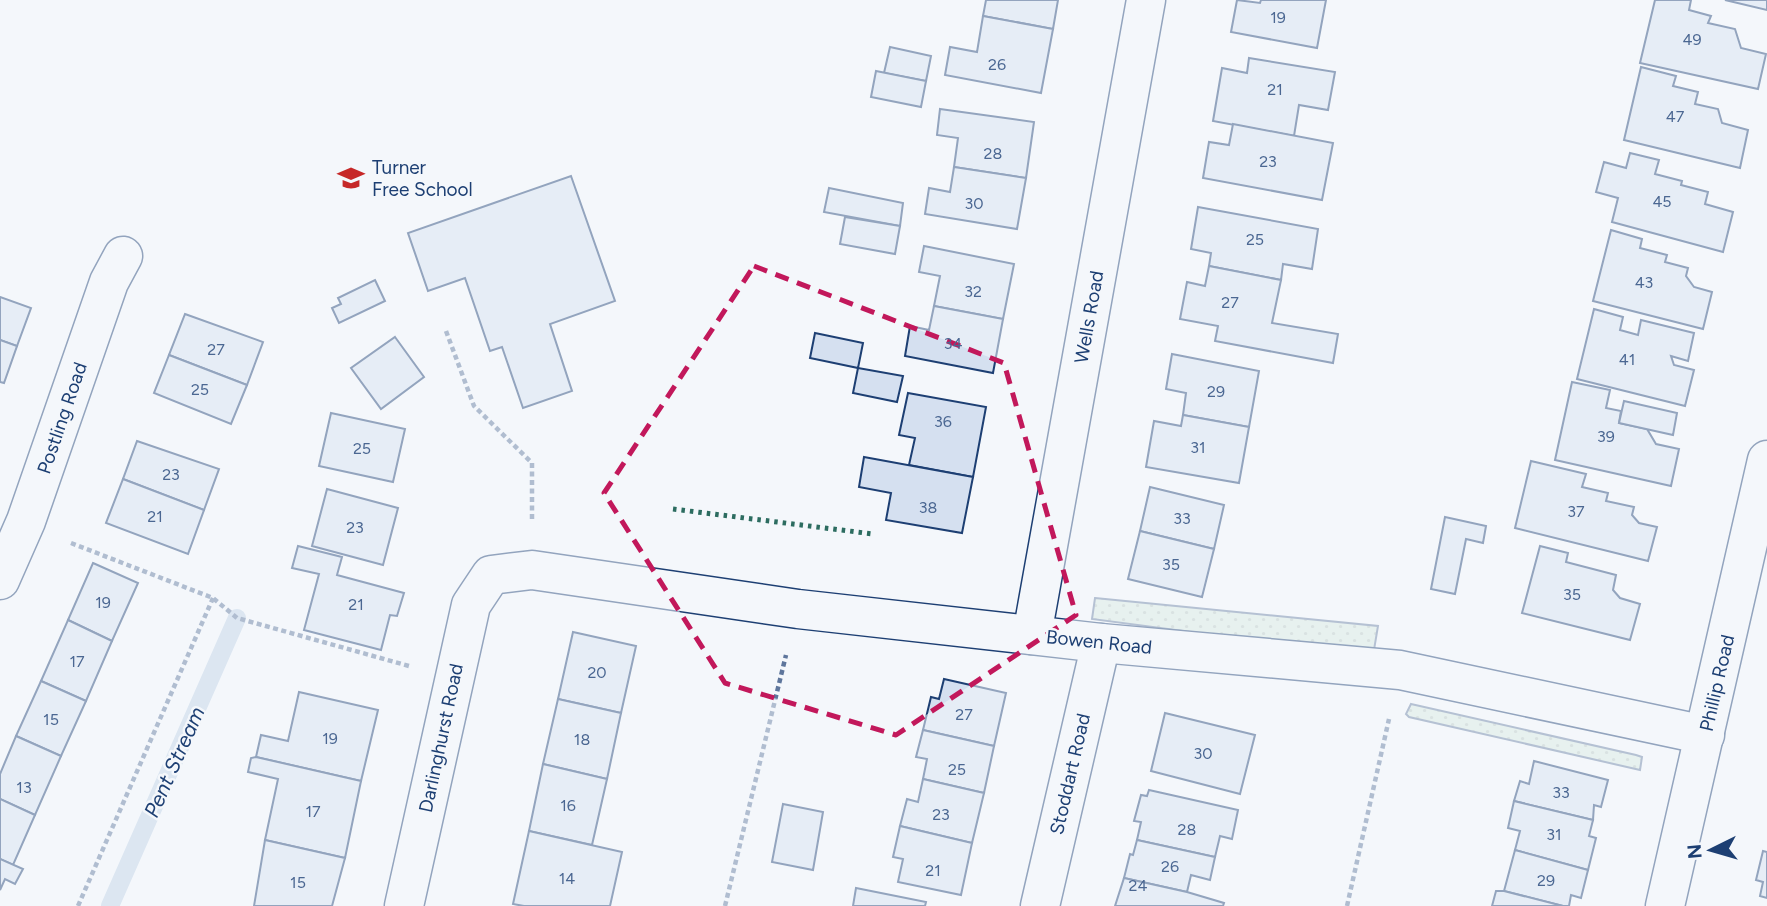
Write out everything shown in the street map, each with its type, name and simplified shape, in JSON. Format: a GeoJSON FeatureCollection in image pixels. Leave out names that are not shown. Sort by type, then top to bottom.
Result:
{"type":"FeatureCollection","features":[{"type":"Feature","properties":{"kind":"street","name":"Wells Road"},"geometry":{"type":"LineString","coordinates":[[1032,635],[1146,0]]}},
{"type":"Feature","properties":{"kind":"street","name":"Postling Road"},"geometry":{"type":"LineString","coordinates":[[0,580],[26,522],[109,282],[123,256]]}},
{"type":"Feature","properties":{"kind":"street","name":"Phillip Road"},"geometry":{"type":"LineString","coordinates":[[1665,906],[1767,460]]}},
{"type":"Feature","properties":{"kind":"street","name":"Bowen Road"},"geometry":{"type":"LineString","coordinates":[[491,575],[532,570],[798,609],[1101,643],[1400,670],[1704,735]]}},
{"type":"Feature","properties":{"kind":"street","name":"Darlinghurst Road"},"geometry":{"type":"LineString","coordinates":[[404,906],[471,605],[491,575]]}},
{"type":"Feature","properties":{"kind":"street","name":"Stoddart Road"},"geometry":{"type":"LineString","coordinates":[[1040,906],[1101,643]]}},
{"type":"Feature","properties":{"kind":"path"},"geometry":{"type":"LineString","coordinates":[[446,331],[474,406],[532,463],[532,570]]}},
{"type":"Feature","properties":{"kind":"path"},"geometry":{"type":"LineString","coordinates":[[26,522],[213,598],[237,618],[453,678]]}},
{"type":"Feature","properties":{"kind":"path"},"geometry":{"type":"LineString","coordinates":[[78,906],[213,598]]}},
{"type":"Feature","properties":{"kind":"path"},"geometry":{"type":"LineString","coordinates":[[725,906],[798,609]]}},
{"type":"Feature","properties":{"kind":"path"},"geometry":{"type":"LineString","coordinates":[[1347,906],[1400,670]]}},
{"type":"Feature","properties":{"kind":"highlighted area"},"geometry":{"type":"Polygon","coordinates":[[[754,266],[1004,363],[1076,615],[896,735],[725,683],[604,493],[754,266]]]}},
{"type":"Feature","properties":{"kind":"shaded area"},"geometry":{"type":"Polygon","coordinates":[[[1095,598],[1378,626],[1373,656],[1092,619],[1095,598]]]}},
{"type":"Feature","properties":{"kind":"shaded area"},"geometry":{"type":"Polygon","coordinates":[[[1411,704],[1636,755],[1642,757],[1640,770],[1409,717],[1406,714],[1411,704]]]}},
{"type":"Feature","properties":{"kind":"building"},"geometry":{"type":"Polygon","coordinates":[[[986,0],[1058,0],[1053,29],[983,16],[986,0]]]}},
{"type":"Feature","properties":{"kind":"building"},"geometry":{"type":"Polygon","coordinates":[[[1237,0],[1260,3],[1261,0],[1326,0],[1317,48],[1231,32],[1237,0]]]}},
{"type":"Feature","properties":{"kind":"building"},"geometry":{"type":"Polygon","coordinates":[[[1655,0],[1691,0],[1689,10],[1711,16],[1708,23],[1735,29],[1741,48],[1766,54],[1758,89],[1640,63],[1655,0]]]}},
{"type":"Feature","properties":{"kind":"building"},"geometry":{"type":"Polygon","coordinates":[[[1725,0],[1767,0],[1767,10],[1725,0]]]}},
{"type":"Feature","properties":{"kind":"building"},"geometry":{"type":"Polygon","coordinates":[[[983,16],[1053,29],[1041,93],[945,75],[950,47],[977,52],[983,16]]]}},
{"type":"Feature","properties":{"kind":"building"},"geometry":{"type":"Polygon","coordinates":[[[890,47],[931,56],[926,81],[884,73],[890,47]]]}},
{"type":"Feature","properties":{"kind":"building"},"geometry":{"type":"Polygon","coordinates":[[[1249,58],[1335,72],[1328,110],[1299,105],[1294,136],[1213,121],[1222,68],[1247,73],[1249,58]]]}},
{"type":"Feature","properties":{"kind":"building"},"geometry":{"type":"Polygon","coordinates":[[[1641,67],[1676,76],[1673,86],[1698,92],[1695,104],[1718,109],[1722,123],[1748,130],[1740,168],[1624,140],[1641,67]]]}},
{"type":"Feature","properties":{"kind":"building"},"geometry":{"type":"Polygon","coordinates":[[[876,71],[926,81],[921,107],[871,97],[876,71]]]}},
{"type":"Feature","properties":{"kind":"building"},"geometry":{"type":"Polygon","coordinates":[[[940,109],[1034,122],[1026,178],[954,167],[958,138],[937,135],[940,109]]]}},
{"type":"Feature","properties":{"kind":"building"},"geometry":{"type":"Polygon","coordinates":[[[1233,124],[1333,143],[1322,200],[1203,178],[1209,142],[1229,145],[1233,124]]]}},
{"type":"Feature","properties":{"kind":"building"},"geometry":{"type":"Polygon","coordinates":[[[1630,153],[1659,160],[1655,174],[1708,192],[1705,204],[1733,212],[1723,252],[1612,222],[1618,198],[1596,192],[1604,162],[1626,168],[1630,153]]]}},
{"type":"Feature","properties":{"kind":"building"},"geometry":{"type":"Polygon","coordinates":[[[954,167],[1026,178],[1017,229],[925,214],[929,188],[950,192],[954,167]]]}},
{"type":"Feature","properties":{"kind":"building"},"geometry":{"type":"Polygon","coordinates":[[[571,176],[615,301],[550,324],[572,391],[523,408],[502,347],[490,351],[465,278],[428,291],[408,233],[571,176]]]}},
{"type":"Feature","properties":{"kind":"building"},"geometry":{"type":"Polygon","coordinates":[[[829,188],[903,203],[900,226],[824,212],[829,188]]]}},
{"type":"Feature","properties":{"kind":"building"},"geometry":{"type":"Polygon","coordinates":[[[1198,207],[1318,229],[1312,269],[1283,264],[1281,280],[1209,266],[1211,253],[1191,249],[1198,207]]]}},
{"type":"Feature","properties":{"kind":"building"},"geometry":{"type":"Polygon","coordinates":[[[845,217],[900,226],[895,254],[840,244],[845,217]]]}},
{"type":"Feature","properties":{"kind":"building"},"geometry":{"type":"Polygon","coordinates":[[[1611,230],[1642,239],[1640,248],[1667,255],[1665,262],[1688,268],[1686,276],[1694,287],[1712,292],[1703,329],[1593,301],[1611,230]]]}},
{"type":"Feature","properties":{"kind":"building"},"geometry":{"type":"Polygon","coordinates":[[[924,246],[1014,264],[1003,319],[934,306],[940,276],[919,272],[924,246]]]}},
{"type":"Feature","properties":{"kind":"building"},"geometry":{"type":"Polygon","coordinates":[[[1209,266],[1281,280],[1272,323],[1338,334],[1333,363],[1215,341],[1218,326],[1180,319],[1187,282],[1205,286],[1209,266]]]}},
{"type":"Feature","properties":{"kind":"building"},"geometry":{"type":"Polygon","coordinates":[[[375,280],[385,301],[339,323],[332,308],[341,304],[338,298],[375,280]]]}},
{"type":"Feature","properties":{"kind":"building"},"geometry":{"type":"Polygon","coordinates":[[[0,297],[31,308],[17,346],[0,340],[0,297]]]}},
{"type":"Feature","properties":{"kind":"building"},"geometry":{"type":"Polygon","coordinates":[[[934,306],[1003,319],[993,373],[905,356],[910,326],[929,330],[934,306]]]}},
{"type":"Feature","properties":{"kind":"building"},"geometry":{"type":"Polygon","coordinates":[[[1594,309],[1623,317],[1620,330],[1638,335],[1641,320],[1694,333],[1688,361],[1671,356],[1674,365],[1694,370],[1685,406],[1577,379],[1594,309]]]}},
{"type":"Feature","properties":{"kind":"building"},"geometry":{"type":"Polygon","coordinates":[[[185,314],[263,342],[247,385],[169,355],[185,314]]]}},
{"type":"Feature","properties":{"kind":"building"},"geometry":{"type":"Polygon","coordinates":[[[815,333],[863,343],[858,368],[810,358],[815,333]]]}},
{"type":"Feature","properties":{"kind":"building"},"geometry":{"type":"Polygon","coordinates":[[[395,337],[424,377],[381,409],[351,368],[395,337]]]}},
{"type":"Feature","properties":{"kind":"building"},"geometry":{"type":"Polygon","coordinates":[[[0,340],[17,346],[4,383],[0,382],[0,340]]]}},
{"type":"Feature","properties":{"kind":"building"},"geometry":{"type":"Polygon","coordinates":[[[1172,354],[1259,371],[1249,427],[1183,415],[1186,393],[1166,389],[1172,354]]]}},
{"type":"Feature","properties":{"kind":"building"},"geometry":{"type":"Polygon","coordinates":[[[169,355],[247,385],[231,424],[154,393],[169,355]]]}},
{"type":"Feature","properties":{"kind":"building"},"geometry":{"type":"Polygon","coordinates":[[[858,368],[903,376],[897,402],[853,393],[858,368]]]}},
{"type":"Feature","properties":{"kind":"building"},"geometry":{"type":"Polygon","coordinates":[[[1572,382],[1610,390],[1606,408],[1621,411],[1619,423],[1647,429],[1656,444],[1679,449],[1671,486],[1555,460],[1572,382]]]}},
{"type":"Feature","properties":{"kind":"building"},"geometry":{"type":"Polygon","coordinates":[[[908,393],[986,407],[973,477],[909,465],[915,438],[899,435],[908,393]]]}},
{"type":"Feature","properties":{"kind":"building"},"geometry":{"type":"Polygon","coordinates":[[[1624,401],[1677,413],[1673,435],[1619,423],[1624,401]]]}},
{"type":"Feature","properties":{"kind":"building"},"geometry":{"type":"Polygon","coordinates":[[[331,413],[405,429],[393,482],[319,466],[331,413]]]}},
{"type":"Feature","properties":{"kind":"building"},"geometry":{"type":"Polygon","coordinates":[[[1183,415],[1249,427],[1239,483],[1146,467],[1154,421],[1181,426],[1183,415]]]}},
{"type":"Feature","properties":{"kind":"building"},"geometry":{"type":"Polygon","coordinates":[[[137,441],[219,469],[204,510],[123,479],[137,441]]]}},
{"type":"Feature","properties":{"kind":"building"},"geometry":{"type":"Polygon","coordinates":[[[864,457],[973,477],[962,533],[886,520],[891,493],[859,487],[864,457]]]}},
{"type":"Feature","properties":{"kind":"building"},"geometry":{"type":"Polygon","coordinates":[[[1531,461],[1586,474],[1582,487],[1608,493],[1606,501],[1634,507],[1632,515],[1639,523],[1657,527],[1648,561],[1515,528],[1531,461]]]}},
{"type":"Feature","properties":{"kind":"building"},"geometry":{"type":"Polygon","coordinates":[[[123,479],[204,510],[188,554],[106,523],[123,479]]]}},
{"type":"Feature","properties":{"kind":"building"},"geometry":{"type":"Polygon","coordinates":[[[1150,487],[1224,505],[1214,549],[1140,531],[1150,487]]]}},
{"type":"Feature","properties":{"kind":"building"},"geometry":{"type":"Polygon","coordinates":[[[327,489],[398,508],[383,565],[312,546],[327,489]]]}},
{"type":"Feature","properties":{"kind":"building"},"geometry":{"type":"Polygon","coordinates":[[[1445,517],[1486,526],[1483,543],[1466,539],[1455,594],[1431,589],[1445,517]]]}},
{"type":"Feature","properties":{"kind":"building"},"geometry":{"type":"Polygon","coordinates":[[[1140,531],[1214,549],[1202,597],[1128,579],[1140,531]]]}},
{"type":"Feature","properties":{"kind":"building"},"geometry":{"type":"Polygon","coordinates":[[[298,546],[342,557],[337,575],[404,593],[397,616],[390,615],[381,650],[304,630],[319,574],[292,568],[298,546]]]}},
{"type":"Feature","properties":{"kind":"building"},"geometry":{"type":"Polygon","coordinates":[[[1540,546],[1568,553],[1566,562],[1616,575],[1613,590],[1620,598],[1640,604],[1630,640],[1522,613],[1540,546]]]}},
{"type":"Feature","properties":{"kind":"building"},"geometry":{"type":"Polygon","coordinates":[[[93,563],[138,583],[112,641],[68,620],[93,563]]]}},
{"type":"Feature","properties":{"kind":"building"},"geometry":{"type":"Polygon","coordinates":[[[68,620],[112,641],[86,701],[41,681],[68,620]]]}},
{"type":"Feature","properties":{"kind":"building"},"geometry":{"type":"Polygon","coordinates":[[[573,632],[636,646],[621,713],[558,699],[573,632]]]}},
{"type":"Feature","properties":{"kind":"building"},"geometry":{"type":"Polygon","coordinates":[[[944,679],[1006,693],[994,746],[923,730],[931,697],[939,699],[944,679]]]}},
{"type":"Feature","properties":{"kind":"building"},"geometry":{"type":"Polygon","coordinates":[[[41,681],[86,701],[61,756],[16,736],[41,681]]]}},
{"type":"Feature","properties":{"kind":"building"},"geometry":{"type":"Polygon","coordinates":[[[299,692],[378,710],[361,781],[256,757],[261,735],[288,741],[299,692]]]}},
{"type":"Feature","properties":{"kind":"building"},"geometry":{"type":"Polygon","coordinates":[[[558,699],[621,713],[607,779],[543,764],[558,699]]]}},
{"type":"Feature","properties":{"kind":"building"},"geometry":{"type":"Polygon","coordinates":[[[1165,713],[1255,735],[1240,794],[1151,771],[1165,713]]]}},
{"type":"Feature","properties":{"kind":"building"},"geometry":{"type":"Polygon","coordinates":[[[923,730],[994,746],[984,793],[923,779],[927,759],[916,757],[923,730]]]}},
{"type":"Feature","properties":{"kind":"building"},"geometry":{"type":"Polygon","coordinates":[[[16,736],[61,756],[35,815],[0,799],[0,774],[16,736]]]}},
{"type":"Feature","properties":{"kind":"building"},"geometry":{"type":"Polygon","coordinates":[[[251,758],[361,781],[345,858],[265,840],[278,779],[248,772],[251,758]]]}},
{"type":"Feature","properties":{"kind":"building"},"geometry":{"type":"Polygon","coordinates":[[[1534,761],[1608,780],[1601,807],[1594,805],[1593,820],[1514,801],[1520,781],[1529,784],[1534,761]]]}},
{"type":"Feature","properties":{"kind":"building"},"geometry":{"type":"Polygon","coordinates":[[[543,764],[607,779],[592,845],[529,831],[543,764]]]}},
{"type":"Feature","properties":{"kind":"building"},"geometry":{"type":"Polygon","coordinates":[[[923,779],[984,793],[972,843],[900,826],[907,799],[918,802],[923,779]]]}},
{"type":"Feature","properties":{"kind":"building"},"geometry":{"type":"Polygon","coordinates":[[[1149,790],[1238,810],[1232,839],[1220,836],[1215,857],[1137,840],[1141,822],[1134,821],[1141,795],[1147,796],[1149,790]]]}},
{"type":"Feature","properties":{"kind":"building"},"geometry":{"type":"Polygon","coordinates":[[[0,799],[35,815],[13,865],[0,859],[0,799]]]}},
{"type":"Feature","properties":{"kind":"building"},"geometry":{"type":"Polygon","coordinates":[[[1514,801],[1593,820],[1589,836],[1596,838],[1588,870],[1515,850],[1520,831],[1508,828],[1514,801]]]}},
{"type":"Feature","properties":{"kind":"building"},"geometry":{"type":"Polygon","coordinates":[[[783,804],[823,812],[813,870],[772,862],[783,804]]]}},
{"type":"Feature","properties":{"kind":"building"},"geometry":{"type":"Polygon","coordinates":[[[900,826],[972,843],[961,895],[898,882],[903,859],[893,857],[900,826]]]}},
{"type":"Feature","properties":{"kind":"building"},"geometry":{"type":"Polygon","coordinates":[[[529,831],[622,852],[610,906],[513,904],[529,831]]]}},
{"type":"Feature","properties":{"kind":"building"},"geometry":{"type":"Polygon","coordinates":[[[265,840],[345,858],[332,906],[254,906],[265,840]]]}},
{"type":"Feature","properties":{"kind":"building"},"geometry":{"type":"Polygon","coordinates":[[[1137,840],[1215,857],[1210,880],[1191,875],[1187,892],[1124,878],[1137,840]]]}},
{"type":"Feature","properties":{"kind":"building"},"geometry":{"type":"Polygon","coordinates":[[[1515,850],[1588,870],[1581,898],[1571,895],[1569,906],[1563,906],[1504,891],[1515,850]]]}},
{"type":"Feature","properties":{"kind":"building"},"geometry":{"type":"Polygon","coordinates":[[[1763,851],[1767,852],[1767,898],[1760,896],[1763,882],[1756,880],[1763,851]]]}},
{"type":"Feature","properties":{"kind":"building"},"geometry":{"type":"Polygon","coordinates":[[[0,859],[23,869],[15,884],[5,879],[0,890],[0,859]]]}},
{"type":"Feature","properties":{"kind":"building"},"geometry":{"type":"Polygon","coordinates":[[[1124,878],[1224,903],[1223,906],[1115,906],[1124,878]]]}},
{"type":"Feature","properties":{"kind":"building"},"geometry":{"type":"Polygon","coordinates":[[[856,888],[926,902],[925,906],[853,906],[856,888]]]}},
{"type":"Feature","properties":{"kind":"building"},"geometry":{"type":"Polygon","coordinates":[[[1496,891],[1504,891],[1563,906],[1492,906],[1496,891]]]}},
{"type":"Feature","properties":{"kind":"waterway","name":"Pent Stream"},"geometry":{"type":"LineString","coordinates":[[110,906],[237,618]]}},
{"type":"Feature","properties":{"kind":"hedge"},"geometry":{"type":"LineString","coordinates":[[673,509],[873,534]]}},
{"type":"Feature","properties":{"kind":"place","name":"Turner Free School"},"geometry":{"type":"Point","coordinates":[351,178]}}]}
